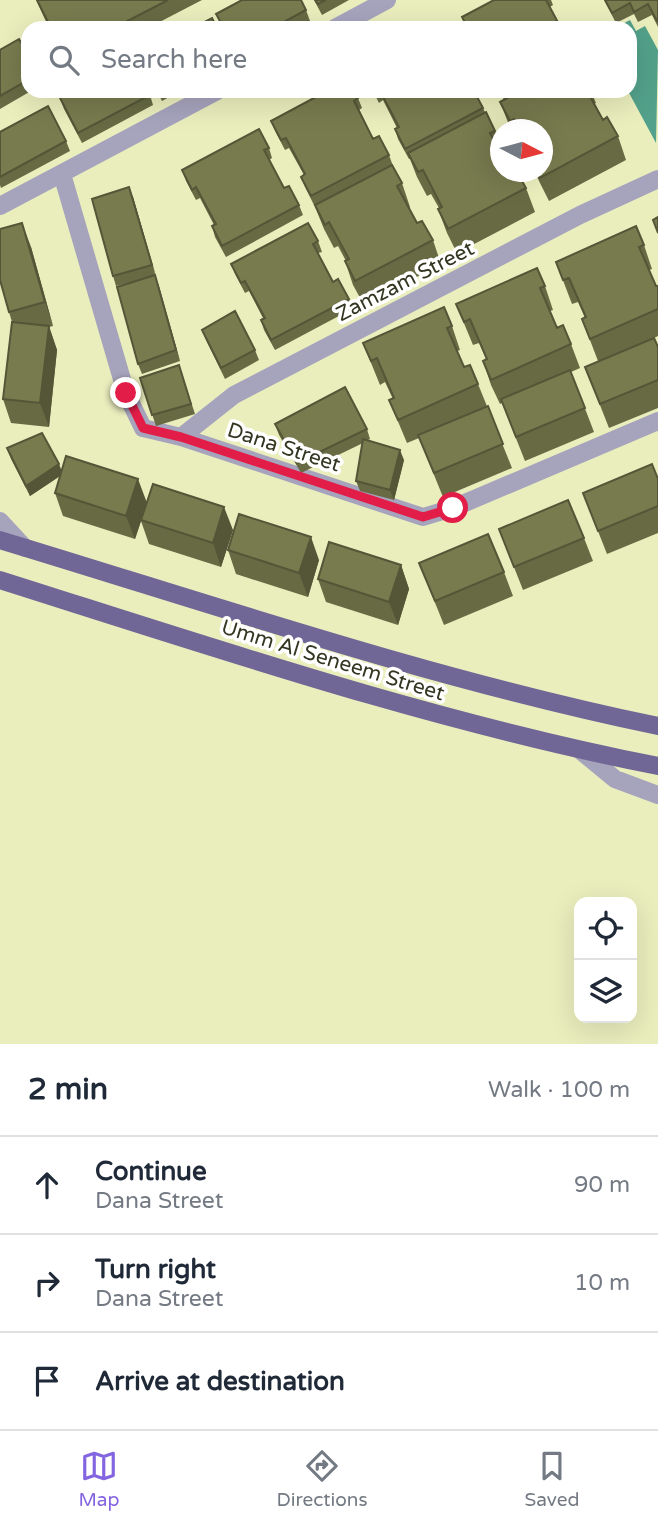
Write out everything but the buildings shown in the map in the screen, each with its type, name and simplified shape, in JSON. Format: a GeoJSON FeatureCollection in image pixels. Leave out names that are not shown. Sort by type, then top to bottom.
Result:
{"type":"FeatureCollection","features":[{"type":"Feature","properties":{"kind":"main road","name":"Umm Al Seneem Street"},"geometry":{"type":"LineString","coordinates":[[0,540],[433,672],[558,705],[658,726]]}},
{"type":"Feature","properties":{"kind":"main road","name":"Umm Al Seneem Street"},"geometry":{"type":"LineString","coordinates":[[0,580],[416,711],[581,751],[658,766]]}},
{"type":"Feature","properties":{"kind":"street"},"geometry":{"type":"LineString","coordinates":[[348,21],[387,0]]}},
{"type":"Feature","properties":{"kind":"street"},"geometry":{"type":"LineString","coordinates":[[0,206],[204,98]]}},
{"type":"Feature","properties":{"kind":"street","name":"Dana Street"},"geometry":{"type":"LineString","coordinates":[[62,174],[126,393],[143,428],[181,437],[423,517],[453,508],[658,421]]}},
{"type":"Feature","properties":{"kind":"street","name":"Zamzam Street"},"geometry":{"type":"LineString","coordinates":[[181,437],[234,395],[580,215],[658,179]]}},
{"type":"Feature","properties":{"kind":"street"},"geometry":{"type":"LineString","coordinates":[[0,522],[25,548]]}},
{"type":"Feature","properties":{"kind":"street"},"geometry":{"type":"LineString","coordinates":[[581,751],[615,779],[658,795]]}},
{"type":"Feature","properties":{"kind":"water"},"geometry":{"type":"Polygon","coordinates":[[[645,26],[658,50],[656,143],[632,98],[637,98],[637,30],[645,26]]]}},
{"type":"Feature","properties":{"kind":"route"},"geometry":{"type":"LineString","coordinates":[[126,393],[143,428],[181,437],[423,517],[453,508]]}}]}
